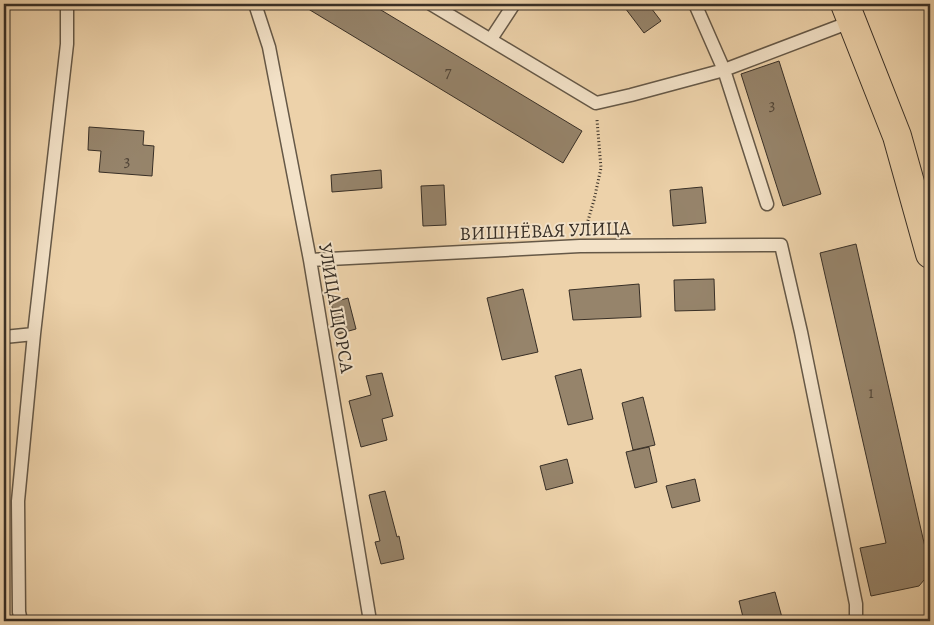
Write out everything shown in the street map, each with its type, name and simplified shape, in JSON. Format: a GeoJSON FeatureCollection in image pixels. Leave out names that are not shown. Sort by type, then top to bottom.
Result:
{"type":"FeatureCollection","features":[{"type":"Feature","properties":{"kind":"main road"},"geometry":{"type":"LineString","coordinates":[[849,8],[897,136],[930,249]]}},
{"type":"Feature","properties":{"kind":"lane"},"geometry":{"type":"LineString","coordinates":[[20,621],[18,501],[34,334],[67,44],[67,4]]}},
{"type":"Feature","properties":{"kind":"lane","name":"УЛИЦА ЩОРСА"},"geometry":{"type":"LineString","coordinates":[[255,4],[269,48],[310,260],[370,621]]}},
{"type":"Feature","properties":{"kind":"lane"},"geometry":{"type":"LineString","coordinates":[[431,4],[596,102],[631,95],[724,70],[849,8]]}},
{"type":"Feature","properties":{"kind":"lane"},"geometry":{"type":"LineString","coordinates":[[491,40],[514,4]]}},
{"type":"Feature","properties":{"kind":"lane"},"geometry":{"type":"LineString","coordinates":[[695,4],[724,70],[767,204]]}},
{"type":"Feature","properties":{"kind":"lane","name":"ВИШНЁВАЯ УЛИЦА"},"geometry":{"type":"LineString","coordinates":[[310,260],[580,246],[781,245],[801,332],[856,604],[856,621]]}},
{"type":"Feature","properties":{"kind":"lane"},"geometry":{"type":"LineString","coordinates":[[4,337],[34,334]]}},
{"type":"Feature","properties":{"kind":"path"},"geometry":{"type":"LineString","coordinates":[[580,246],[594,200],[601,168],[596,102]]}},
{"type":"Feature","properties":{"kind":"building"},"geometry":{"type":"Polygon","coordinates":[[[300,4],[371,4],[582,131],[563,163],[300,4]]]}},
{"type":"Feature","properties":{"kind":"building"},"geometry":{"type":"Polygon","coordinates":[[[622,4],[648,4],[661,21],[644,33],[622,4]]]}},
{"type":"Feature","properties":{"kind":"building"},"geometry":{"type":"Polygon","coordinates":[[[779,61],[821,194],[783,206],[741,74],[779,61]]]}},
{"type":"Feature","properties":{"kind":"building"},"geometry":{"type":"Polygon","coordinates":[[[89,127],[144,131],[143,145],[154,146],[152,176],[99,172],[101,151],[88,150],[89,127]]]}},
{"type":"Feature","properties":{"kind":"building"},"geometry":{"type":"Polygon","coordinates":[[[381,170],[382,188],[332,192],[331,175],[381,170]]]}},
{"type":"Feature","properties":{"kind":"building"},"geometry":{"type":"Polygon","coordinates":[[[444,185],[446,225],[423,226],[421,186],[444,185]]]}},
{"type":"Feature","properties":{"kind":"building"},"geometry":{"type":"Polygon","coordinates":[[[702,187],[706,223],[673,226],[670,190],[702,187]]]}},
{"type":"Feature","properties":{"kind":"building"},"geometry":{"type":"Polygon","coordinates":[[[856,244],[930,569],[930,573],[919,586],[871,596],[860,548],[886,543],[820,253],[856,244]]]}},
{"type":"Feature","properties":{"kind":"building"},"geometry":{"type":"Polygon","coordinates":[[[714,279],[715,310],[675,311],[674,280],[714,279]]]}},
{"type":"Feature","properties":{"kind":"building"},"geometry":{"type":"Polygon","coordinates":[[[639,284],[641,317],[573,320],[569,290],[639,284]]]}},
{"type":"Feature","properties":{"kind":"building"},"geometry":{"type":"Polygon","coordinates":[[[523,289],[538,352],[502,360],[487,298],[523,289]]]}},
{"type":"Feature","properties":{"kind":"building"},"geometry":{"type":"Polygon","coordinates":[[[348,298],[356,329],[338,334],[331,303],[348,298]]]}},
{"type":"Feature","properties":{"kind":"building"},"geometry":{"type":"Polygon","coordinates":[[[581,369],[593,419],[568,425],[555,376],[581,369]]]}},
{"type":"Feature","properties":{"kind":"building"},"geometry":{"type":"Polygon","coordinates":[[[382,373],[393,416],[382,419],[387,440],[361,447],[349,401],[371,395],[366,376],[382,373]]]}},
{"type":"Feature","properties":{"kind":"building"},"geometry":{"type":"Polygon","coordinates":[[[643,397],[655,445],[633,450],[622,403],[643,397]]]}},
{"type":"Feature","properties":{"kind":"building"},"geometry":{"type":"Polygon","coordinates":[[[649,447],[657,482],[635,488],[626,452],[649,447]]]}},
{"type":"Feature","properties":{"kind":"building"},"geometry":{"type":"Polygon","coordinates":[[[567,459],[573,483],[546,490],[540,466],[567,459]]]}},
{"type":"Feature","properties":{"kind":"building"},"geometry":{"type":"Polygon","coordinates":[[[695,479],[700,501],[672,508],[666,486],[695,479]]]}},
{"type":"Feature","properties":{"kind":"building"},"geometry":{"type":"Polygon","coordinates":[[[385,491],[404,559],[381,564],[375,542],[380,541],[369,495],[385,491]]]}},
{"type":"Feature","properties":{"kind":"building"},"geometry":{"type":"Polygon","coordinates":[[[775,592],[783,621],[744,621],[739,601],[775,592]]]}}]}
